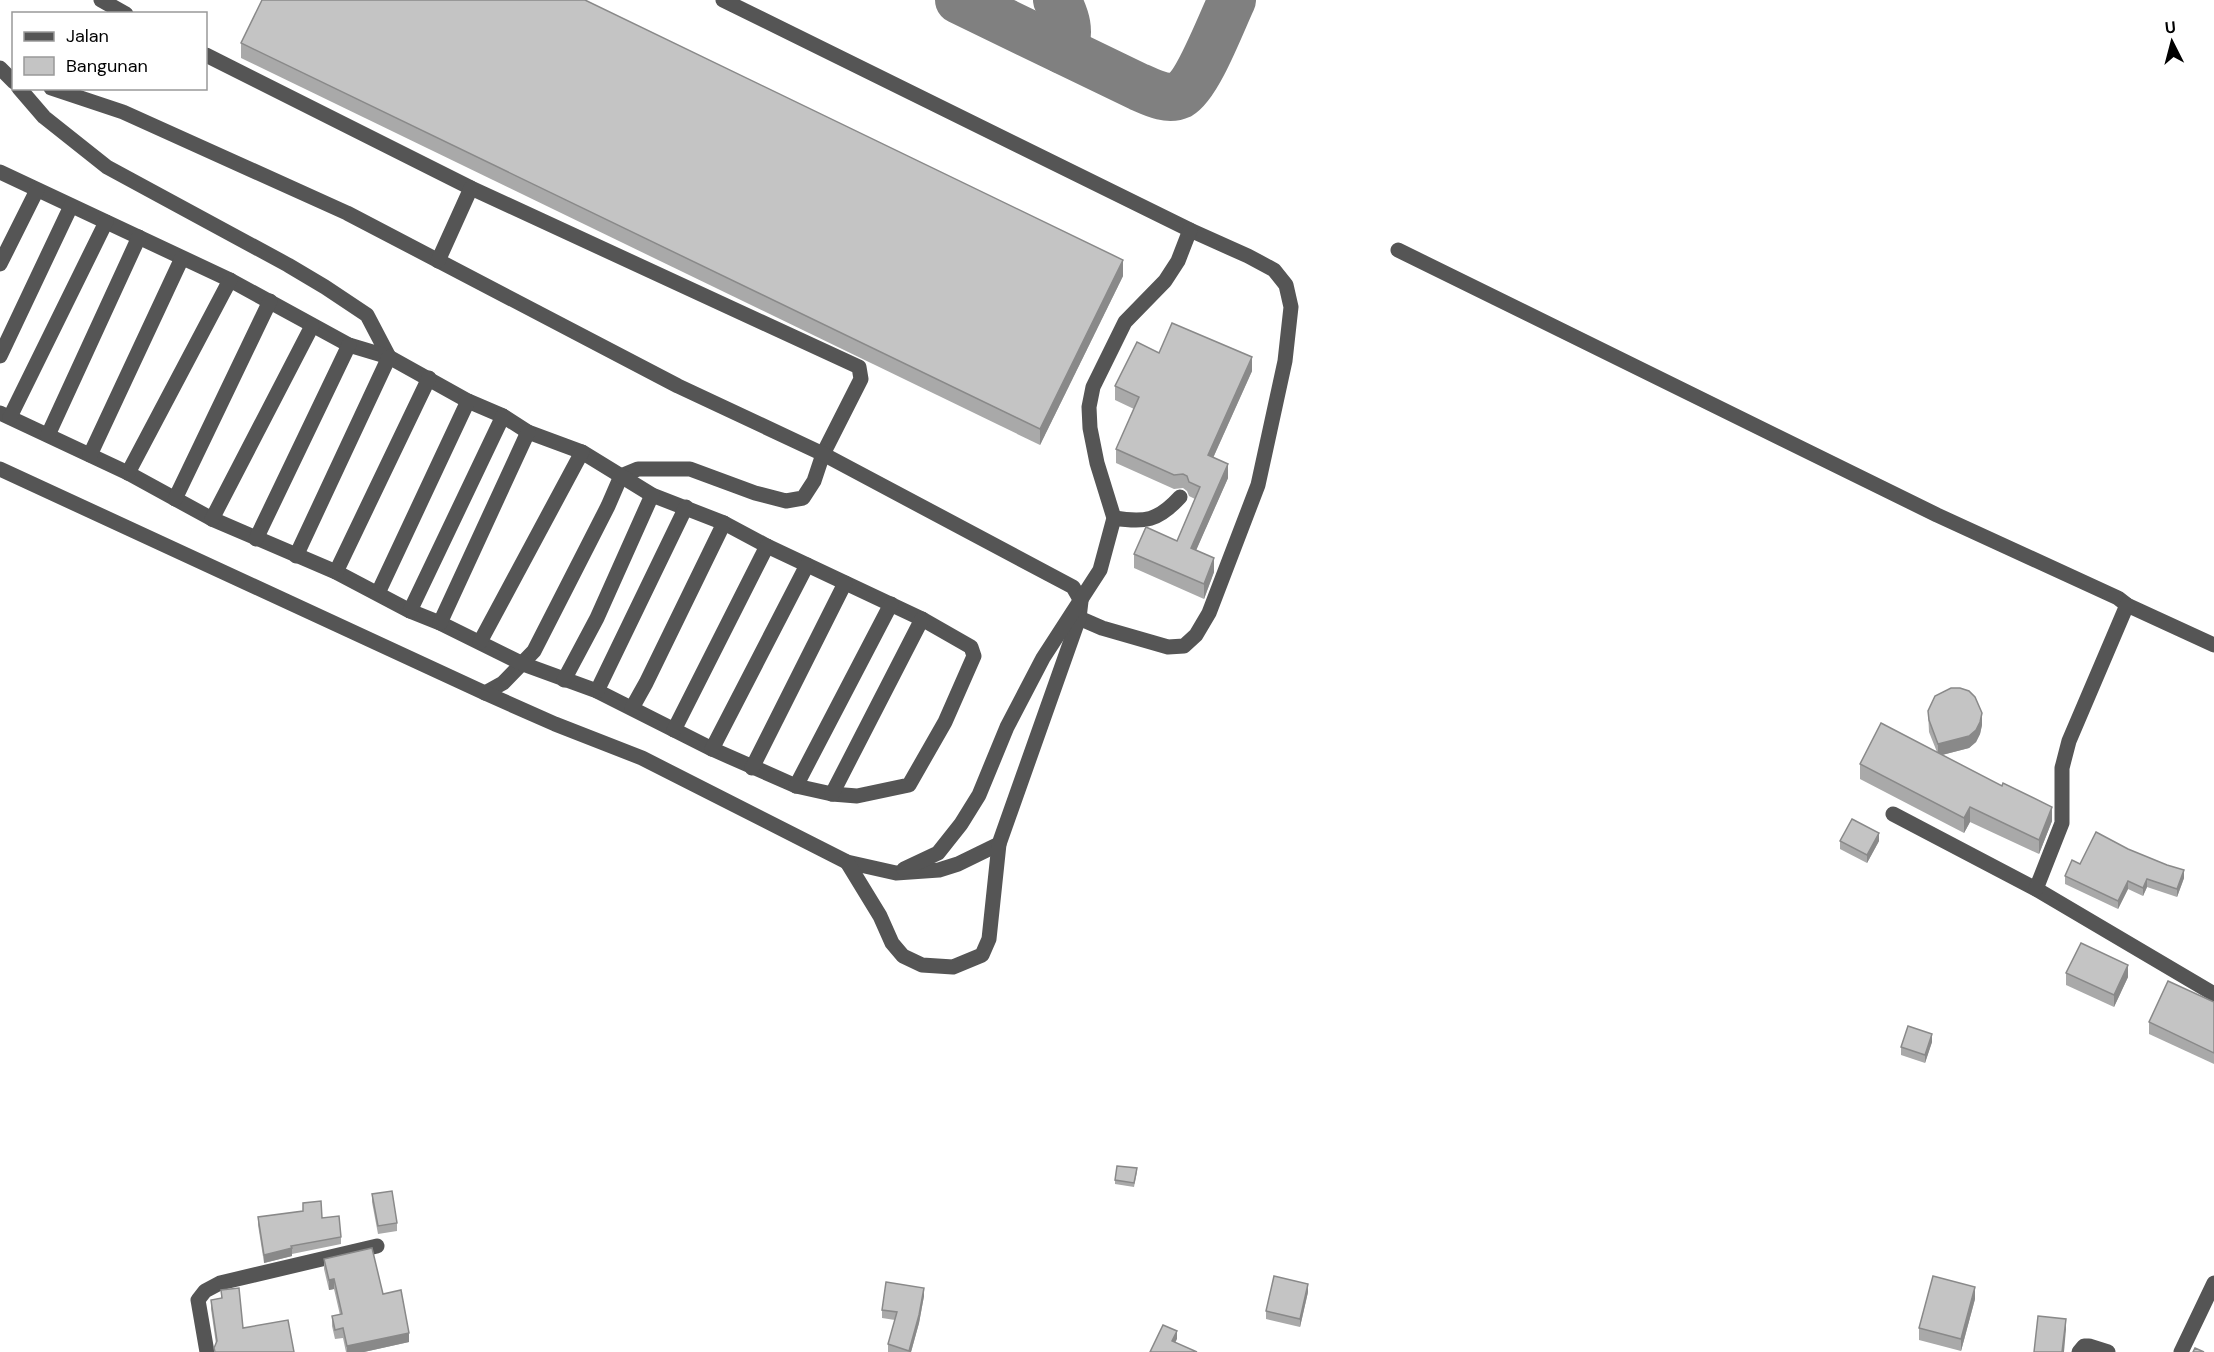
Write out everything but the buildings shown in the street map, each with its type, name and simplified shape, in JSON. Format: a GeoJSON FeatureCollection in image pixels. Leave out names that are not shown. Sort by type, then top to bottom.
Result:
{"type":"FeatureCollection","features":[{"type":"Feature","properties":{"kind":"street"},"geometry":{"type":"LineString","coordinates":[[101,0],[122,12]]}},
{"type":"Feature","properties":{"kind":"street"},"geometry":{"type":"LineString","coordinates":[[723,0],[1190,230],[1248,256],[1274,270],[1286,285],[1291,307],[1286,361],[1258,485],[1209,614],[1196,635],[1184,646],[1168,647],[1102,628],[1078,618]]}},
{"type":"Feature","properties":{"kind":"street"},"geometry":{"type":"LineString","coordinates":[[207,56],[471,188],[859,368],[861,379],[823,454],[814,481],[803,498],[786,501],[755,493],[690,469],[638,469],[621,476],[534,651],[503,683],[485,693]]}},
{"type":"Feature","properties":{"kind":"street"},"geometry":{"type":"LineString","coordinates":[[21,90],[44,117],[107,166],[288,265],[367,315],[389,357]]}},
{"type":"Feature","properties":{"kind":"street"},"geometry":{"type":"LineString","coordinates":[[57,90],[123,112],[348,213],[678,387],[823,454],[1073,587],[1081,601],[1078,618],[999,844],[989,939],[982,955],[953,967],[922,965],[903,956],[891,943],[880,916],[847,862]]}},
{"type":"Feature","properties":{"kind":"street"},"geometry":{"type":"LineString","coordinates":[[0,172],[230,280],[350,345],[389,357],[468,400],[503,416],[528,432],[582,452],[652,495],[724,523],[767,546],[922,619],[971,647],[974,656],[945,722],[909,785],[857,796],[832,794],[796,786],[752,768],[597,691],[523,663],[410,611],[336,572],[212,519],[129,473],[5,415],[106,222]]}},
{"type":"Feature","properties":{"kind":"street"},"geometry":{"type":"LineString","coordinates":[[438,261],[471,188]]}},
{"type":"Feature","properties":{"kind":"street"},"geometry":{"type":"LineString","coordinates":[[0,264],[37,190]]}},
{"type":"Feature","properties":{"kind":"street"},"geometry":{"type":"LineString","coordinates":[[0,356],[71,206]]}},
{"type":"Feature","properties":{"kind":"street"},"geometry":{"type":"LineString","coordinates":[[896,873],[938,853],[961,824],[979,795],[1007,728],[1043,658],[1100,570],[1114,518],[1097,462],[1090,428],[1089,407],[1093,387],[1125,322],[1165,281],[1178,261],[1190,230]]}},
{"type":"Feature","properties":{"kind":"street"},"geometry":{"type":"LineString","coordinates":[[48,435],[139,237]]}},
{"type":"Feature","properties":{"kind":"street"},"geometry":{"type":"LineString","coordinates":[[1398,250],[1937,515],[2214,645]]}},
{"type":"Feature","properties":{"kind":"street"},"geometry":{"type":"LineString","coordinates":[[90,455],[182,258]]}},
{"type":"Feature","properties":{"kind":"street"},"geometry":{"type":"LineString","coordinates":[[129,473],[230,280]]}},
{"type":"Feature","properties":{"kind":"street"},"geometry":{"type":"LineString","coordinates":[[175,499],[270,301]]}},
{"type":"Feature","properties":{"kind":"street"},"geometry":{"type":"LineString","coordinates":[[212,519],[312,326]]}},
{"type":"Feature","properties":{"kind":"street"},"geometry":{"type":"LineString","coordinates":[[256,539],[350,345]]}},
{"type":"Feature","properties":{"kind":"street"},"geometry":{"type":"LineString","coordinates":[[296,556],[389,357]]}},
{"type":"Feature","properties":{"kind":"street"},"geometry":{"type":"LineString","coordinates":[[336,572],[429,378]]}},
{"type":"Feature","properties":{"kind":"street"},"geometry":{"type":"LineString","coordinates":[[378,593],[468,400]]}},
{"type":"Feature","properties":{"kind":"street"},"geometry":{"type":"LineString","coordinates":[[410,611],[503,416]]}},
{"type":"Feature","properties":{"kind":"street"},"geometry":{"type":"LineString","coordinates":[[440,623],[528,432]]}},
{"type":"Feature","properties":{"kind":"street"},"geometry":{"type":"LineString","coordinates":[[480,642],[582,452]]}},
{"type":"Feature","properties":{"kind":"street"},"geometry":{"type":"LineString","coordinates":[[0,469],[485,693],[642,759],[847,862],[896,873],[939,870],[958,864],[999,844]]}},
{"type":"Feature","properties":{"kind":"street"},"geometry":{"type":"LineString","coordinates":[[564,680],[597,618],[652,495]]}},
{"type":"Feature","properties":{"kind":"street"},"geometry":{"type":"LineString","coordinates":[[1114,518],[1136,522],[1153,517],[1167,512],[1180,497]]}},
{"type":"Feature","properties":{"kind":"street"},"geometry":{"type":"LineString","coordinates":[[597,691],[687,507]]}},
{"type":"Feature","properties":{"kind":"street"},"geometry":{"type":"LineString","coordinates":[[632,708],[724,523]]}},
{"type":"Feature","properties":{"kind":"street"},"geometry":{"type":"LineString","coordinates":[[674,730],[767,546]]}},
{"type":"Feature","properties":{"kind":"street"},"geometry":{"type":"LineString","coordinates":[[712,749],[807,565]]}},
{"type":"Feature","properties":{"kind":"street"},"geometry":{"type":"LineString","coordinates":[[752,768],[845,583]]}},
{"type":"Feature","properties":{"kind":"street"},"geometry":{"type":"LineString","coordinates":[[796,786],[891,604]]}},
{"type":"Feature","properties":{"kind":"street"},"geometry":{"type":"LineString","coordinates":[[2036,889],[2062,824],[2062,768],[2068,741],[2127,605]]}},
{"type":"Feature","properties":{"kind":"street"},"geometry":{"type":"LineString","coordinates":[[832,794],[922,619]]}},
{"type":"Feature","properties":{"kind":"street"},"geometry":{"type":"LineString","coordinates":[[1893,814],[2036,889],[2214,994]]}},
{"type":"Feature","properties":{"kind":"street"},"geometry":{"type":"LineString","coordinates":[[207,1352],[198,1300],[205,1291],[220,1283],[377,1246]]}},
{"type":"Feature","properties":{"kind":"street"},"geometry":{"type":"LineString","coordinates":[[2181,1352],[2214,1283]]}},
{"type":"Feature","properties":{"kind":"street"},"geometry":{"type":"LineString","coordinates":[[2079,1352],[2084,1346],[2089,1346],[2108,1352]]}},
{"type":"Feature","properties":{"kind":"taxiway"},"geometry":{"type":"LineString","coordinates":[[959,0],[1139,87],[1170,97],[1180,95],[1194,79],[1209,52],[1232,0]]}},
{"type":"Feature","properties":{"kind":"taxiway"},"geometry":{"type":"LineString","coordinates":[[1057,0],[1063,12],[1067,31],[1063,50]]}}]}
